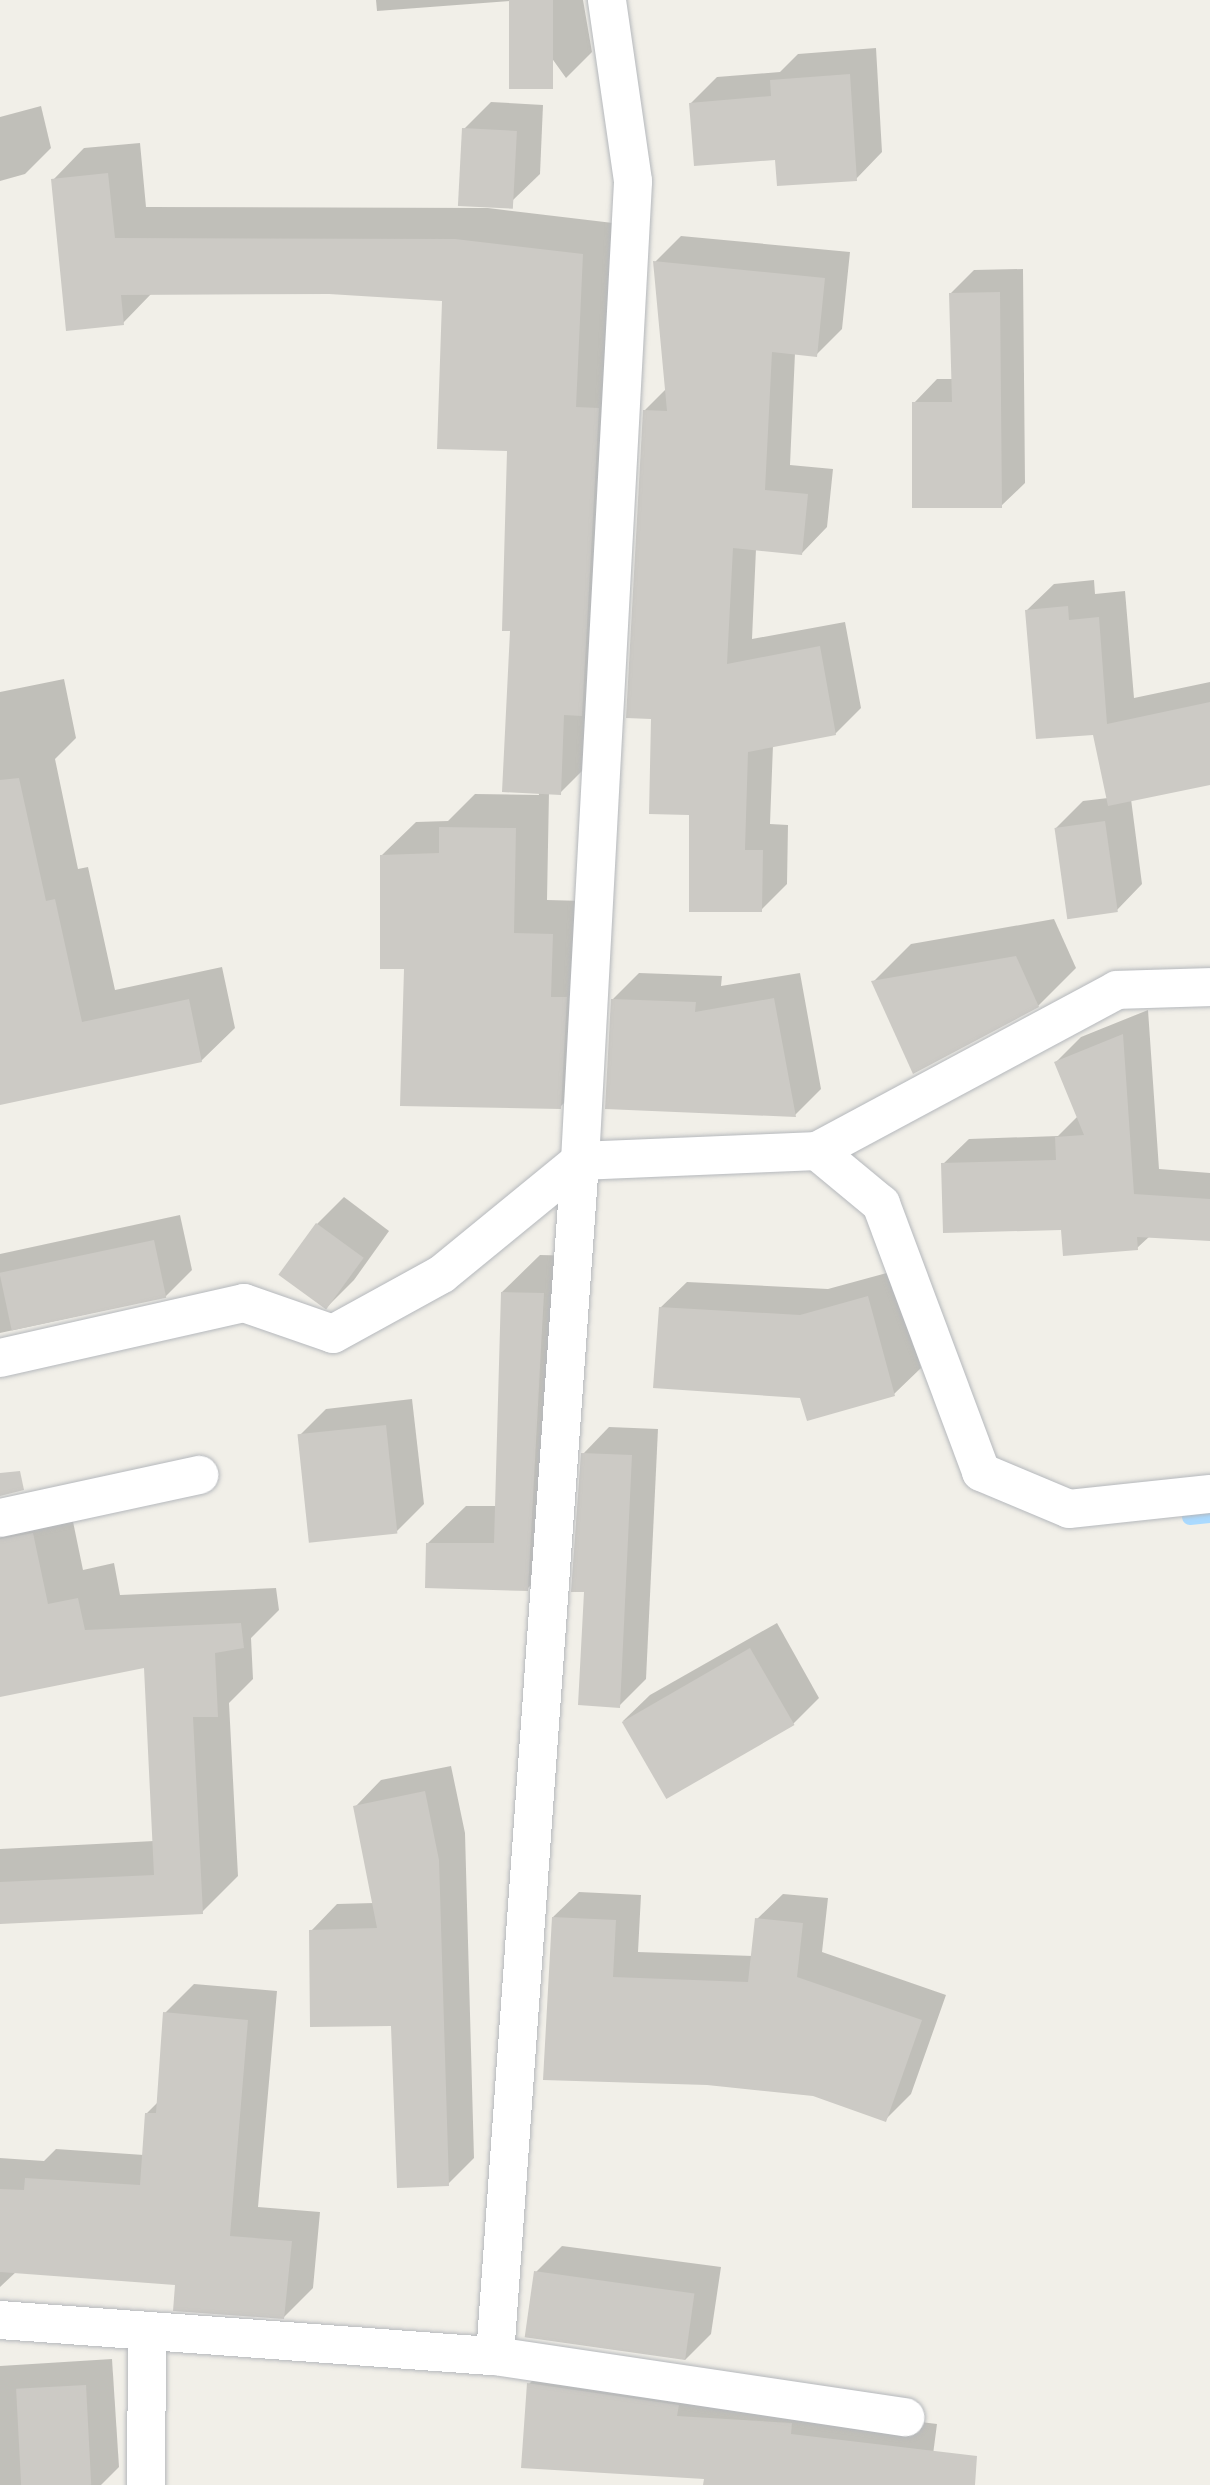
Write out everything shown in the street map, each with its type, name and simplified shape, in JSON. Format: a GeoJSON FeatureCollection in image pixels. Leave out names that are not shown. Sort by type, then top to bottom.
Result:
{"type":"FeatureCollection","features":[{"type":"Feature","properties":{"kind":"street"},"geometry":{"type":"LineString","coordinates":[[495,2356],[580,1161],[633,181],[607,0]]}},
{"type":"Feature","properties":{"kind":"street"},"geometry":{"type":"LineString","coordinates":[[0,1359],[244,1303],[333,1334],[442,1274],[580,1161],[817,1151],[1117,990],[1210,988]]}},
{"type":"Feature","properties":{"kind":"street"},"geometry":{"type":"LineString","coordinates":[[817,1151],[881,1204],[981,1472],[1069,1509],[1210,1494]]}},
{"type":"Feature","properties":{"kind":"street"},"geometry":{"type":"LineString","coordinates":[[0,1518],[199,1475]]}},
{"type":"Feature","properties":{"kind":"street"},"geometry":{"type":"LineString","coordinates":[[0,2320],[495,2356],[905,2417]]}},
{"type":"Feature","properties":{"kind":"street"},"geometry":{"type":"LineString","coordinates":[[146,2485],[147,2331]]}},
{"type":"Feature","properties":{"kind":"building"},"geometry":{"type":"Polygon","coordinates":[[[509,0],[553,0],[553,89],[509,89],[509,0]]]}},
{"type":"Feature","properties":{"kind":"building"},"geometry":{"type":"Polygon","coordinates":[[[850,74],[857,181],[777,186],[775,160],[694,166],[689,103],[771,96],[770,80],[850,74]]]}},
{"type":"Feature","properties":{"kind":"building"},"geometry":{"type":"Polygon","coordinates":[[[462,128],[517,131],[513,209],[458,206],[462,128]]]}},
{"type":"Feature","properties":{"kind":"building"},"geometry":{"type":"Polygon","coordinates":[[[108,173],[115,238],[455,239],[583,254],[576,407],[599,408],[582,716],[564,715],[561,795],[502,792],[510,631],[502,631],[507,451],[437,449],[442,301],[329,294],[121,295],[124,325],[66,331],[51,179],[108,173]]]}},
{"type":"Feature","properties":{"kind":"building"},"geometry":{"type":"Polygon","coordinates":[[[653,261],[825,278],[817,357],[772,352],[765,490],[808,494],[802,555],[733,548],[727,664],[820,646],[836,735],[748,752],[745,850],[763,850],[762,912],[689,912],[689,815],[649,814],[651,719],[626,718],[643,410],[667,411],[653,261]]]}},
{"type":"Feature","properties":{"kind":"building"},"geometry":{"type":"Polygon","coordinates":[[[1000,292],[1002,508],[912,508],[912,402],[952,402],[949,293],[1000,292]]]}},
{"type":"Feature","properties":{"kind":"building"},"geometry":{"type":"Polygon","coordinates":[[[1068,606],[1069,620],[1099,617],[1107,724],[1210,702],[1210,785],[1108,806],[1093,735],[1036,739],[1025,610],[1068,606]]]}},
{"type":"Feature","properties":{"kind":"building"},"geometry":{"type":"Polygon","coordinates":[[[19,778],[46,901],[55,899],[82,1022],[189,999],[202,1062],[0,1105],[0,780],[19,778]]]}},
{"type":"Feature","properties":{"kind":"building"},"geometry":{"type":"Polygon","coordinates":[[[1105,821],[1118,912],[1067,919],[1054,828],[1105,821]]]}},
{"type":"Feature","properties":{"kind":"building"},"geometry":{"type":"Polygon","coordinates":[[[439,827],[516,828],[514,933],[553,934],[551,997],[567,997],[561,1109],[400,1106],[404,969],[380,969],[380,855],[439,853],[439,827]]]}},
{"type":"Feature","properties":{"kind":"building"},"geometry":{"type":"Polygon","coordinates":[[[1016,956],[1039,1007],[913,1074],[871,981],[1016,956]]]}},
{"type":"Feature","properties":{"kind":"building"},"geometry":{"type":"Polygon","coordinates":[[[774,998],[796,1117],[605,1109],[611,999],[696,1002],[695,1012],[774,998]]]}},
{"type":"Feature","properties":{"kind":"building"},"geometry":{"type":"Polygon","coordinates":[[[1123,1034],[1134,1194],[1210,1199],[1210,1241],[1137,1237],[1138,1250],[1063,1256],[1061,1230],[943,1233],[941,1163],[1056,1160],[1055,1137],[1084,1135],[1054,1062],[1123,1034]]]}},
{"type":"Feature","properties":{"kind":"building"},"geometry":{"type":"Polygon","coordinates":[[[316,1223],[364,1258],[326,1309],[278,1275],[316,1223]]]}},
{"type":"Feature","properties":{"kind":"building"},"geometry":{"type":"Polygon","coordinates":[[[154,1240],[166,1298],[12,1331],[0,1273],[154,1240]]]}},
{"type":"Feature","properties":{"kind":"building"},"geometry":{"type":"Polygon","coordinates":[[[501,1292],[544,1293],[528,1591],[425,1588],[426,1543],[494,1543],[501,1292]]]}},
{"type":"Feature","properties":{"kind":"building"},"geometry":{"type":"Polygon","coordinates":[[[868,1296],[895,1396],[807,1421],[800,1398],[653,1388],[659,1307],[800,1315],[868,1296]]]}},
{"type":"Feature","properties":{"kind":"building"},"geometry":{"type":"Polygon","coordinates":[[[386,1425],[397,1533],[309,1543],[297,1434],[386,1425]]]}},
{"type":"Feature","properties":{"kind":"building"},"geometry":{"type":"Polygon","coordinates":[[[581,1453],[632,1455],[620,1708],[578,1705],[584,1592],[571,1592],[581,1453]]]}},
{"type":"Feature","properties":{"kind":"building"},"geometry":{"type":"Polygon","coordinates":[[[20,1471],[24,1490],[0,1496],[0,1473],[20,1471]]]}},
{"type":"Feature","properties":{"kind":"building"},"geometry":{"type":"Polygon","coordinates":[[[33,1533],[48,1604],[78,1598],[85,1630],[241,1623],[244,1648],[215,1653],[218,1717],[193,1717],[203,1914],[0,1924],[0,1882],[154,1875],[144,1668],[0,1697],[0,1539],[33,1533]]]}},
{"type":"Feature","properties":{"kind":"building"},"geometry":{"type":"Polygon","coordinates":[[[750,1648],[795,1725],[666,1799],[622,1722],[750,1648]]]}},
{"type":"Feature","properties":{"kind":"building"},"geometry":{"type":"Polygon","coordinates":[[[425,1791],[439,1860],[449,2186],[397,2188],[391,2026],[310,2027],[309,1930],[377,1928],[353,1806],[425,1791]]]}},
{"type":"Feature","properties":{"kind":"building"},"geometry":{"type":"Polygon","coordinates":[[[552,1917],[616,1920],[613,1977],[748,1982],[755,1918],[803,1923],[797,1977],[922,2020],[886,2122],[813,2096],[707,2085],[543,2080],[552,1917]]]}},
{"type":"Feature","properties":{"kind":"building"},"geometry":{"type":"Polygon","coordinates":[[[163,2012],[248,2020],[230,2236],[292,2241],[284,2319],[173,2311],[175,2285],[0,2272],[0,2189],[24,2190],[25,2178],[140,2185],[145,2113],[156,2113],[163,2012]]]}},
{"type":"Feature","properties":{"kind":"building"},"geometry":{"type":"Polygon","coordinates":[[[534,2271],[694,2294],[685,2360],[525,2337],[534,2271]]]}},
{"type":"Feature","properties":{"kind":"building"},"geometry":{"type":"Polygon","coordinates":[[[527,2383],[679,2405],[677,2416],[792,2423],[791,2434],[977,2456],[975,2485],[703,2485],[704,2479],[521,2468],[527,2383]]]}},
{"type":"Feature","properties":{"kind":"building"},"geometry":{"type":"Polygon","coordinates":[[[86,2385],[91,2485],[21,2485],[16,2389],[86,2385]]]}},
{"type":"Feature","properties":{"kind":"waterway"},"geometry":{"type":"LineString","coordinates":[[1190,1517],[1210,1515]]}}]}
